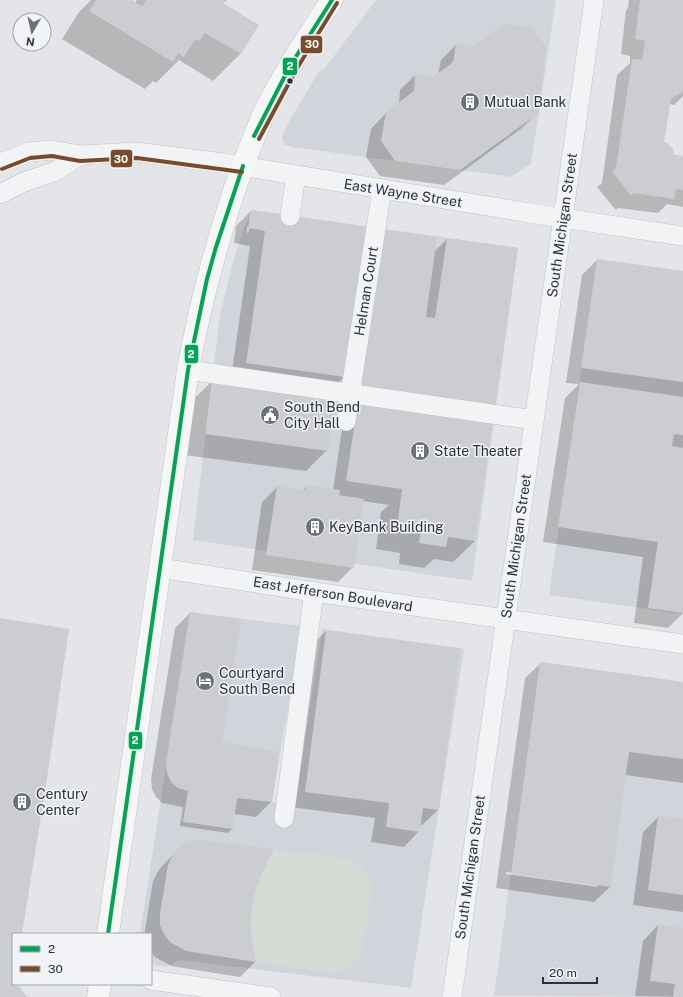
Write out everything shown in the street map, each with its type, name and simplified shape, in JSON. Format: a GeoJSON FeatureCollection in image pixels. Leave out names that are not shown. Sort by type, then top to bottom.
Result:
{"type":"FeatureCollection","features":[{"type":"Feature","properties":{"kind":"main road"},"geometry":{"type":"LineString","coordinates":[[108,933],[188,370],[196,325],[216,247],[254,136],[267,108],[295,58],[332,0]]}},
{"type":"Feature","properties":{"kind":"main road"},"geometry":{"type":"LineString","coordinates":[[98,997],[100,985]]}},
{"type":"Feature","properties":{"kind":"street","name":"South Michigan Street"},"geometry":{"type":"LineString","coordinates":[[452,997],[594,0]]}},
{"type":"Feature","properties":{"kind":"street"},"geometry":{"type":"LineString","coordinates":[[0,163],[29,152],[52,150],[80,156],[137,152],[243,166]]}},
{"type":"Feature","properties":{"kind":"street"},"geometry":{"type":"LineString","coordinates":[[0,194],[24,182],[56,171],[80,156]]}},
{"type":"Feature","properties":{"kind":"street","name":"East Wayne Street"},"geometry":{"type":"LineString","coordinates":[[243,166],[683,236]]}},
{"type":"Feature","properties":{"kind":"street"},"geometry":{"type":"LineString","coordinates":[[290,216],[296,175]]}},
{"type":"Feature","properties":{"kind":"street","name":"Helman Court"},"geometry":{"type":"LineString","coordinates":[[346,421],[382,189]]}},
{"type":"Feature","properties":{"kind":"street"},"geometry":{"type":"LineString","coordinates":[[188,370],[534,420]]}},
{"type":"Feature","properties":{"kind":"street","name":"East Jefferson Boulevard"},"geometry":{"type":"LineString","coordinates":[[160,568],[506,620],[683,644]]}},
{"type":"Feature","properties":{"kind":"street"},"geometry":{"type":"LineString","coordinates":[[284,818],[314,592]]}},
{"type":"Feature","properties":{"kind":"street"},"geometry":{"type":"LineString","coordinates":[[152,980],[271,997]]}},
{"type":"Feature","properties":{"kind":"shaded area"},"geometry":{"type":"Polygon","coordinates":[[[376,0],[556,0],[531,164],[511,177],[292,147],[284,144],[282,137],[286,127],[319,71],[325,68],[376,0]]]}},
{"type":"Feature","properties":{"kind":"shaded area"},"geometry":{"type":"Polygon","coordinates":[[[253,210],[518,248],[472,581],[193,540],[220,315],[232,266],[243,230],[253,210]]]}},
{"type":"Feature","properties":{"kind":"shaded area"},"geometry":{"type":"Polygon","coordinates":[[[597,259],[683,271],[683,614],[549,595],[597,259]]]}},
{"type":"Feature","properties":{"kind":"shaded area"},"geometry":{"type":"Polygon","coordinates":[[[190,612],[302,626],[272,802],[295,806],[322,629],[464,649],[411,988],[180,960],[165,967],[152,964],[152,933],[140,933],[190,612]]]}},
{"type":"Feature","properties":{"kind":"shaded area"},"geometry":{"type":"Polygon","coordinates":[[[540,662],[683,682],[683,997],[494,996],[540,662]]]}},
{"type":"Feature","properties":{"kind":"shaded area"},"geometry":{"type":"Polygon","coordinates":[[[274,849],[344,858],[360,866],[367,874],[372,891],[362,952],[356,961],[348,968],[339,972],[328,973],[256,962],[251,931],[253,904],[260,878],[274,849]]]}},
{"type":"Feature","properties":{"kind":"building"},"geometry":{"type":"Polygon","coordinates":[[[96,0],[132,0],[142,6],[146,0],[225,0],[223,3],[259,25],[241,54],[205,33],[199,41],[195,39],[184,57],[178,53],[173,62],[89,11],[96,0]]]}},
{"type":"Feature","properties":{"kind":"building"},"geometry":{"type":"Polygon","coordinates":[[[640,0],[683,0],[683,89],[682,92],[671,98],[664,142],[674,150],[673,154],[683,156],[683,190],[676,189],[674,199],[634,193],[631,196],[612,171],[616,168],[632,59],[642,60],[645,41],[635,39],[640,0]]]}},
{"type":"Feature","properties":{"kind":"building","name":"Mutual Bank"},"geometry":{"type":"Polygon","coordinates":[[[504,24],[531,27],[546,47],[539,113],[460,170],[395,161],[381,141],[386,112],[414,91],[415,74],[433,77],[453,62],[456,44],[473,46],[504,24]]]}},
{"type":"Feature","properties":{"kind":"building"},"geometry":{"type":"Polygon","coordinates":[[[251,210],[367,227],[345,377],[246,363],[265,231],[248,228],[251,210]]]}},
{"type":"Feature","properties":{"kind":"building"},"geometry":{"type":"Polygon","coordinates":[[[384,230],[437,237],[426,317],[435,318],[447,238],[518,248],[495,408],[361,389],[384,230]]]}},
{"type":"Feature","properties":{"kind":"building"},"geometry":{"type":"Polygon","coordinates":[[[597,259],[683,271],[683,382],[581,368],[597,259]]]}},
{"type":"Feature","properties":{"kind":"building","name":"South Bend City Hall"},"geometry":{"type":"Polygon","coordinates":[[[212,380],[335,397],[328,451],[205,434],[212,380]]]}},
{"type":"Feature","properties":{"kind":"building"},"geometry":{"type":"Polygon","coordinates":[[[580,382],[683,397],[683,435],[674,434],[672,446],[683,448],[683,613],[648,608],[658,542],[558,527],[580,382]]]}},
{"type":"Feature","properties":{"kind":"building","name":"State Theater"},"geometry":{"type":"Polygon","coordinates":[[[358,401],[493,420],[475,541],[448,537],[446,547],[419,543],[421,532],[397,528],[402,489],[346,481],[358,401]]]}},
{"type":"Feature","properties":{"kind":"building","name":"KeyBank Building"},"geometry":{"type":"Polygon","coordinates":[[[307,485],[340,490],[339,495],[364,499],[354,568],[266,555],[277,486],[306,490],[307,485]]]}},
{"type":"Feature","properties":{"kind":"building","name":"Courtyard South Bend"},"geometry":{"type":"Polygon","coordinates":[[[190,612],[241,620],[222,742],[279,752],[272,802],[237,798],[233,829],[183,822],[188,791],[178,788],[171,782],[167,773],[166,763],[190,612]]]}},
{"type":"Feature","properties":{"kind":"building","name":"Century Center"},"geometry":{"type":"Polygon","coordinates":[[[0,618],[69,629],[22,933],[12,933],[12,985],[18,985],[27,997],[0,997],[0,618]]]}},
{"type":"Feature","properties":{"kind":"building"},"geometry":{"type":"Polygon","coordinates":[[[326,630],[460,648],[439,810],[423,808],[420,832],[386,827],[389,803],[305,792],[326,630]]]}},
{"type":"Feature","properties":{"kind":"building"},"geometry":{"type":"Polygon","coordinates":[[[540,662],[683,682],[683,759],[629,752],[611,887],[511,873],[540,662]]]}},
{"type":"Feature","properties":{"kind":"building"},"geometry":{"type":"Polygon","coordinates":[[[658,816],[683,819],[683,895],[648,890],[658,816]]]}},
{"type":"Feature","properties":{"kind":"building"},"geometry":{"type":"Polygon","coordinates":[[[193,840],[274,849],[258,881],[251,910],[251,940],[256,962],[186,951],[170,942],[164,934],[160,925],[160,914],[168,865],[177,850],[184,843],[193,840]]]}},
{"type":"Feature","properties":{"kind":"building"},"geometry":{"type":"Polygon","coordinates":[[[658,924],[683,928],[683,997],[673,997],[675,984],[650,981],[658,924]]]}},
{"type":"Feature","properties":{"kind":"transit line","name":"2"},"geometry":{"type":"LineString","coordinates":[[254,136],[290,66],[332,0]]}},
{"type":"Feature","properties":{"kind":"transit line","name":"30"},"geometry":{"type":"LineString","coordinates":[[259,139],[296,70],[337,3]]}},
{"type":"Feature","properties":{"kind":"transit line","name":"30"},"geometry":{"type":"LineString","coordinates":[[2,169],[30,158],[52,156],[80,161],[137,158],[242,172]]}},
{"type":"Feature","properties":{"kind":"transit line","name":"2"},"geometry":{"type":"LineString","coordinates":[[108,933],[188,370],[207,279],[243,166]]}},
{"type":"Feature","properties":{"kind":"place","name":"Mutual Bank"},"geometry":{"type":"Point","coordinates":[470,102]}},
{"type":"Feature","properties":{"kind":"place","name":"South Bend City Hall"},"geometry":{"type":"Point","coordinates":[270,415]}},
{"type":"Feature","properties":{"kind":"place","name":"State Theater"},"geometry":{"type":"Point","coordinates":[420,451]}},
{"type":"Feature","properties":{"kind":"place","name":"KeyBank Building"},"geometry":{"type":"Point","coordinates":[315,527]}},
{"type":"Feature","properties":{"kind":"place","name":"Courtyard South Bend"},"geometry":{"type":"Point","coordinates":[205,681]}},
{"type":"Feature","properties":{"kind":"place","name":"Century Center"},"geometry":{"type":"Point","coordinates":[22,802]}}]}
